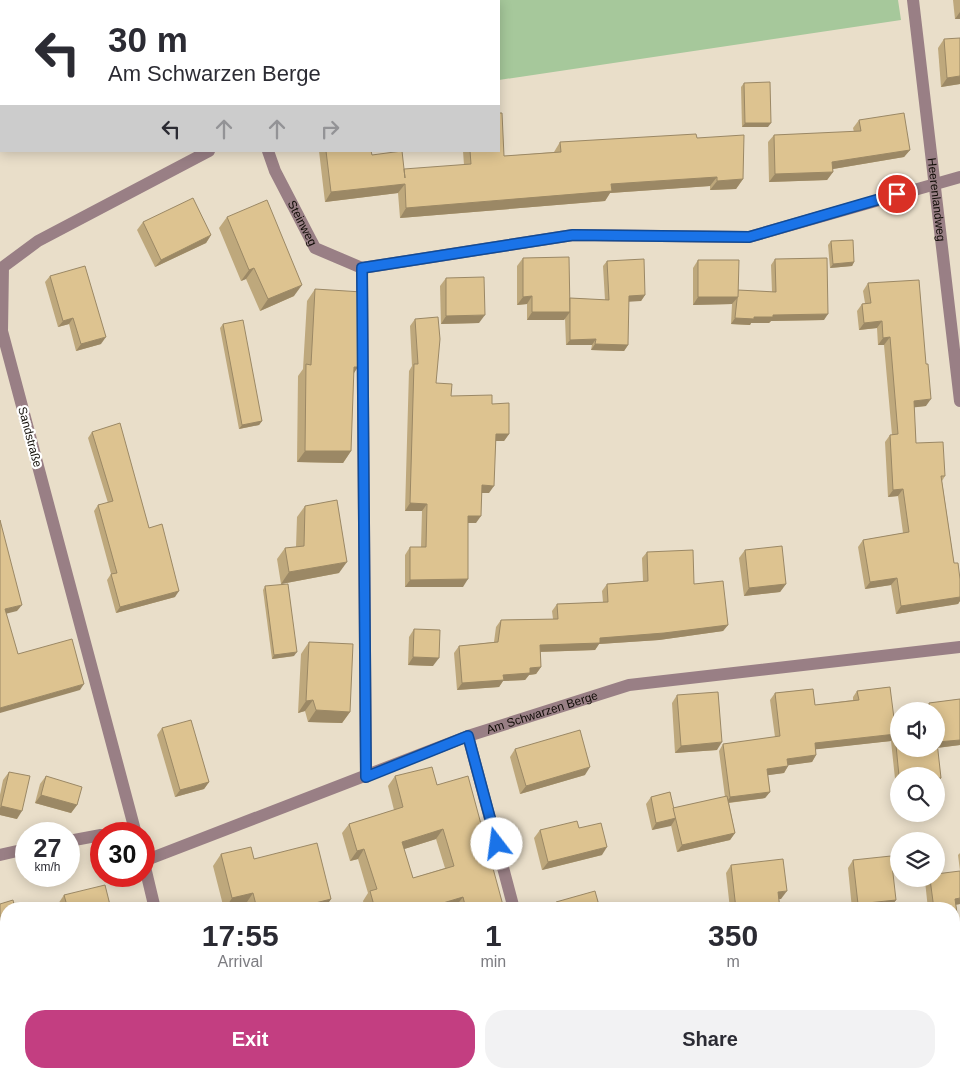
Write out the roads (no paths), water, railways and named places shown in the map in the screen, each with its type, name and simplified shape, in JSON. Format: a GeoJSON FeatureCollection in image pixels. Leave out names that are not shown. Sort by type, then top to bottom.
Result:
{"type":"FeatureCollection","features":[{"type":"Feature","properties":{"kind":"street","name":"Heerenlandweg"},"geometry":{"type":"LineString","coordinates":[[913,0],[960,401]]}},
{"type":"Feature","properties":{"kind":"street","name":"Sandstraße"},"geometry":{"type":"LineString","coordinates":[[133,822],[2,331],[3,267],[38,241],[207,152]]}},
{"type":"Feature","properties":{"kind":"street","name":"Steinweg"},"geometry":{"type":"LineString","coordinates":[[268,152],[275,171],[315,248],[362,268]]}},
{"type":"Feature","properties":{"kind":"street"},"geometry":{"type":"LineString","coordinates":[[366,777],[362,268],[573,235],[749,237],[960,177]]}},
{"type":"Feature","properties":{"kind":"street","name":"Am Schwarzen Berge"},"geometry":{"type":"LineString","coordinates":[[155,858],[468,736],[629,684],[960,647]]}},
{"type":"Feature","properties":{"kind":"street"},"geometry":{"type":"LineString","coordinates":[[468,736],[512,902]]}},
{"type":"Feature","properties":{"kind":"street"},"geometry":{"type":"LineString","coordinates":[[0,856],[15,852]]}},
{"type":"Feature","properties":{"kind":"street"},"geometry":{"type":"LineString","coordinates":[[150,887],[153,902]]}}]}
